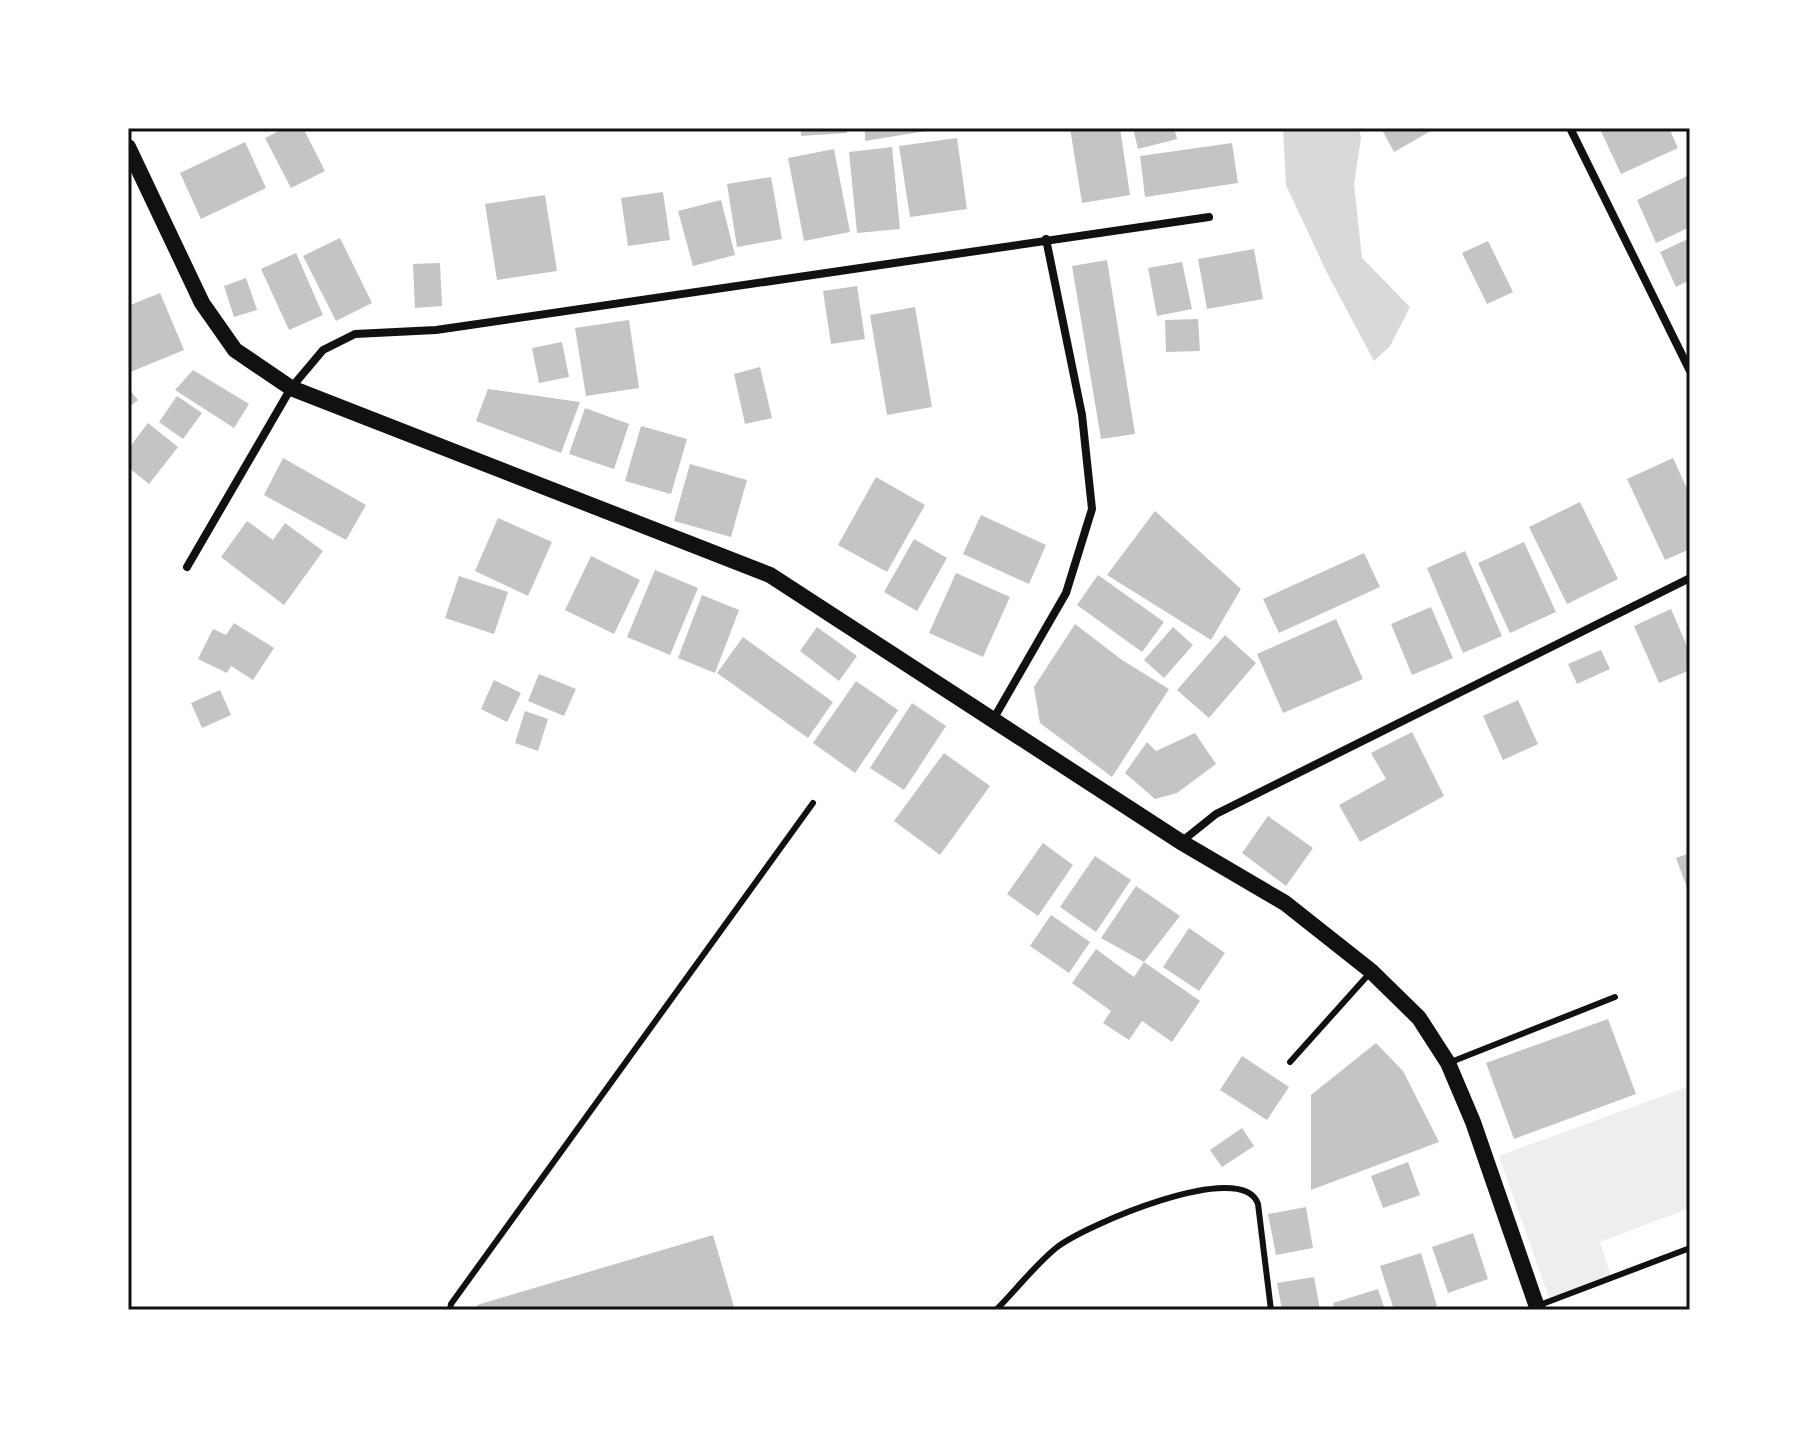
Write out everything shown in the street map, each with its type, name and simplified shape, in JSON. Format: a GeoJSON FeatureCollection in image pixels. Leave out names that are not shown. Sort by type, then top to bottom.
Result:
{"type":"FeatureCollection","features":[{"type":"Feature","properties":{"kind":"main road"},"geometry":{"type":"LineString","coordinates":[[128,147],[209,313],[235,350],[291,388],[770,575],[1181,842],[1285,903],[1371,971],[1419,1018],[1448,1063],[1473,1122],[1537,1308]]}},
{"type":"Feature","properties":{"kind":"street"},"geometry":{"type":"LineString","coordinates":[[1570,128],[1690,371]]}},
{"type":"Feature","properties":{"kind":"street"},"geometry":{"type":"LineString","coordinates":[[187,567],[291,388],[323,350],[355,334],[436,330],[1209,217]]}},
{"type":"Feature","properties":{"kind":"street"},"geometry":{"type":"LineString","coordinates":[[994,718],[1066,593],[1092,509],[1082,415],[1046,239]]}},
{"type":"Feature","properties":{"kind":"street"},"geometry":{"type":"LineString","coordinates":[[1181,842],[1216,814],[1690,578]]}},
{"type":"Feature","properties":{"kind":"lane"},"geometry":{"type":"LineString","coordinates":[[450,1310],[451,1304],[813,803]]}},
{"type":"Feature","properties":{"kind":"lane"},"geometry":{"type":"LineString","coordinates":[[1290,1062],[1371,971]]}},
{"type":"Feature","properties":{"kind":"lane"},"geometry":{"type":"LineString","coordinates":[[1448,1063],[1615,997]]}},
{"type":"Feature","properties":{"kind":"lane"},"geometry":{"type":"LineString","coordinates":[[996,1310],[1057,1247],[1109,1219],[1191,1190],[1236,1188],[1249,1190],[1256,1195],[1271,1310]]}},
{"type":"Feature","properties":{"kind":"lane"},"geometry":{"type":"LineString","coordinates":[[1537,1308],[1690,1248]]}},
{"type":"Feature","properties":{"kind":"shaded area"},"geometry":{"type":"Polygon","coordinates":[[[1283,128],[1359,128],[1361,138],[1354,184],[1362,258],[1410,307],[1390,346],[1374,361],[1327,273],[1286,185],[1283,128]]]}},
{"type":"Feature","properties":{"kind":"shaded area"},"geometry":{"type":"Polygon","coordinates":[[[1690,1086],[1690,1208],[1600,1242],[1611,1277],[1550,1301],[1499,1156],[1690,1086]]]}},
{"type":"Feature","properties":{"kind":"building"},"geometry":{"type":"Polygon","coordinates":[[[285,128],[303,128],[325,171],[291,188],[265,138],[285,128]]]}},
{"type":"Feature","properties":{"kind":"building"},"geometry":{"type":"Polygon","coordinates":[[[801,128],[847,128],[847,133],[801,136],[801,128]]]}},
{"type":"Feature","properties":{"kind":"building"},"geometry":{"type":"Polygon","coordinates":[[[865,128],[932,128],[932,130],[865,141],[865,128]]]}},
{"type":"Feature","properties":{"kind":"building"},"geometry":{"type":"Polygon","coordinates":[[[1070,128],[1120,128],[1130,195],[1082,203],[1070,128]]]}},
{"type":"Feature","properties":{"kind":"building"},"geometry":{"type":"Polygon","coordinates":[[[1133,128],[1174,128],[1177,139],[1138,149],[1133,128]]]}},
{"type":"Feature","properties":{"kind":"building"},"geometry":{"type":"Polygon","coordinates":[[[1381,128],[1436,128],[1394,152],[1381,128]]]}},
{"type":"Feature","properties":{"kind":"building"},"geometry":{"type":"Polygon","coordinates":[[[1669,128],[1678,148],[1621,174],[1600,129],[1669,128]]]}},
{"type":"Feature","properties":{"kind":"building"},"geometry":{"type":"Polygon","coordinates":[[[957,138],[967,209],[910,217],[899,146],[957,138]]]}},
{"type":"Feature","properties":{"kind":"building"},"geometry":{"type":"Polygon","coordinates":[[[245,142],[266,188],[201,219],[180,173],[245,142]]]}},
{"type":"Feature","properties":{"kind":"building"},"geometry":{"type":"Polygon","coordinates":[[[1232,143],[1238,183],[1145,197],[1140,156],[1232,143]]]}},
{"type":"Feature","properties":{"kind":"building"},"geometry":{"type":"Polygon","coordinates":[[[892,147],[900,229],[857,233],[849,152],[892,147]]]}},
{"type":"Feature","properties":{"kind":"building"},"geometry":{"type":"Polygon","coordinates":[[[834,149],[850,232],[804,241],[788,158],[834,149]]]}},
{"type":"Feature","properties":{"kind":"building"},"geometry":{"type":"Polygon","coordinates":[[[1687,176],[1690,182],[1690,227],[1656,243],[1637,200],[1687,176]]]}},
{"type":"Feature","properties":{"kind":"building"},"geometry":{"type":"Polygon","coordinates":[[[771,177],[782,239],[737,247],[727,184],[771,177]]]}},
{"type":"Feature","properties":{"kind":"building"},"geometry":{"type":"Polygon","coordinates":[[[663,192],[670,240],[628,246],[621,198],[663,192]]]}},
{"type":"Feature","properties":{"kind":"building"},"geometry":{"type":"Polygon","coordinates":[[[545,195],[557,271],[497,280],[485,204],[545,195]]]}},
{"type":"Feature","properties":{"kind":"building"},"geometry":{"type":"Polygon","coordinates":[[[721,200],[735,255],[693,266],[678,211],[721,200]]]}},
{"type":"Feature","properties":{"kind":"building"},"geometry":{"type":"Polygon","coordinates":[[[340,238],[372,303],[336,321],[303,256],[340,238]]]}},
{"type":"Feature","properties":{"kind":"building"},"geometry":{"type":"Polygon","coordinates":[[[1690,238],[1690,280],[1676,287],[1660,252],[1690,238]]]}},
{"type":"Feature","properties":{"kind":"building"},"geometry":{"type":"Polygon","coordinates":[[[1488,241],[1513,292],[1487,304],[1462,253],[1488,241]]]}},
{"type":"Feature","properties":{"kind":"building"},"geometry":{"type":"Polygon","coordinates":[[[1254,249],[1263,299],[1207,309],[1198,259],[1254,249]]]}},
{"type":"Feature","properties":{"kind":"building"},"geometry":{"type":"Polygon","coordinates":[[[296,253],[323,315],[289,330],[261,269],[296,253]]]}},
{"type":"Feature","properties":{"kind":"building"},"geometry":{"type":"Polygon","coordinates":[[[1107,260],[1135,434],[1101,439],[1072,266],[1107,260]]]}},
{"type":"Feature","properties":{"kind":"building"},"geometry":{"type":"Polygon","coordinates":[[[1182,262],[1192,309],[1157,316],[1148,268],[1182,262]]]}},
{"type":"Feature","properties":{"kind":"building"},"geometry":{"type":"Polygon","coordinates":[[[440,263],[442,306],[415,308],[413,264],[440,263]]]}},
{"type":"Feature","properties":{"kind":"building"},"geometry":{"type":"Polygon","coordinates":[[[246,278],[257,310],[234,317],[224,286],[246,278]]]}},
{"type":"Feature","properties":{"kind":"building"},"geometry":{"type":"Polygon","coordinates":[[[857,286],[865,339],[831,344],[823,291],[857,286]]]}},
{"type":"Feature","properties":{"kind":"building"},"geometry":{"type":"Polygon","coordinates":[[[160,293],[184,350],[128,373],[128,306],[160,293]]]}},
{"type":"Feature","properties":{"kind":"building"},"geometry":{"type":"Polygon","coordinates":[[[915,307],[932,407],[887,415],[870,315],[915,307]]]}},
{"type":"Feature","properties":{"kind":"building"},"geometry":{"type":"Polygon","coordinates":[[[1198,319],[1200,351],[1166,352],[1165,320],[1198,319]]]}},
{"type":"Feature","properties":{"kind":"building"},"geometry":{"type":"Polygon","coordinates":[[[629,320],[639,388],[586,396],[575,328],[629,320]]]}},
{"type":"Feature","properties":{"kind":"building"},"geometry":{"type":"Polygon","coordinates":[[[562,342],[569,377],[539,383],[532,348],[562,342]]]}},
{"type":"Feature","properties":{"kind":"building"},"geometry":{"type":"Polygon","coordinates":[[[760,367],[772,418],[745,424],[734,374],[760,367]]]}},
{"type":"Feature","properties":{"kind":"building"},"geometry":{"type":"Polygon","coordinates":[[[193,370],[249,404],[234,428],[175,390],[193,370]]]}},
{"type":"Feature","properties":{"kind":"building"},"geometry":{"type":"Polygon","coordinates":[[[128,388],[138,400],[128,408],[128,388]]]}},
{"type":"Feature","properties":{"kind":"building"},"geometry":{"type":"Polygon","coordinates":[[[488,389],[580,402],[561,453],[476,421],[488,389]]]}},
{"type":"Feature","properties":{"kind":"building"},"geometry":{"type":"Polygon","coordinates":[[[177,396],[202,413],[183,439],[159,422],[177,396]]]}},
{"type":"Feature","properties":{"kind":"building"},"geometry":{"type":"Polygon","coordinates":[[[585,408],[629,424],[614,469],[569,454],[585,408]]]}},
{"type":"Feature","properties":{"kind":"building"},"geometry":{"type":"Polygon","coordinates":[[[148,423],[178,447],[149,484],[128,467],[128,449],[148,423]]]}},
{"type":"Feature","properties":{"kind":"building"},"geometry":{"type":"Polygon","coordinates":[[[641,426],[687,439],[671,494],[625,481],[641,426]]]}},
{"type":"Feature","properties":{"kind":"building"},"geometry":{"type":"Polygon","coordinates":[[[283,458],[366,505],[346,540],[264,495],[283,458]]]}},
{"type":"Feature","properties":{"kind":"building"},"geometry":{"type":"Polygon","coordinates":[[[1673,458],[1690,495],[1690,549],[1665,560],[1627,479],[1673,458]]]}},
{"type":"Feature","properties":{"kind":"building"},"geometry":{"type":"Polygon","coordinates":[[[690,464],[747,480],[731,537],[674,521],[690,464]]]}},
{"type":"Feature","properties":{"kind":"building"},"geometry":{"type":"Polygon","coordinates":[[[876,477],[925,505],[887,572],[838,545],[876,477]]]}},
{"type":"Feature","properties":{"kind":"building"},"geometry":{"type":"Polygon","coordinates":[[[1580,502],[1618,579],[1567,604],[1529,527],[1580,502]]]}},
{"type":"Feature","properties":{"kind":"building"},"geometry":{"type":"Polygon","coordinates":[[[1155,511],[1241,589],[1211,640],[1107,575],[1155,511]]]}},
{"type":"Feature","properties":{"kind":"building"},"geometry":{"type":"Polygon","coordinates":[[[981,515],[1046,545],[1029,584],[963,554],[981,515]]]}},
{"type":"Feature","properties":{"kind":"building"},"geometry":{"type":"Polygon","coordinates":[[[498,518],[552,542],[528,596],[475,571],[498,518]]]}},
{"type":"Feature","properties":{"kind":"building"},"geometry":{"type":"Polygon","coordinates":[[[247,521],[273,540],[285,523],[323,551],[284,605],[221,557],[247,521]]]}},
{"type":"Feature","properties":{"kind":"building"},"geometry":{"type":"Polygon","coordinates":[[[914,539],[947,558],[917,611],[884,592],[914,539]]]}},
{"type":"Feature","properties":{"kind":"building"},"geometry":{"type":"Polygon","coordinates":[[[1524,542],[1556,612],[1510,633],[1478,563],[1524,542]]]}},
{"type":"Feature","properties":{"kind":"building"},"geometry":{"type":"Polygon","coordinates":[[[1465,551],[1502,636],[1463,653],[1427,568],[1465,551]]]}},
{"type":"Feature","properties":{"kind":"building"},"geometry":{"type":"Polygon","coordinates":[[[1364,553],[1380,587],[1279,633],[1263,599],[1364,553]]]}},
{"type":"Feature","properties":{"kind":"building"},"geometry":{"type":"Polygon","coordinates":[[[591,556],[640,580],[614,634],[565,610],[591,556]]]}},
{"type":"Feature","properties":{"kind":"building"},"geometry":{"type":"Polygon","coordinates":[[[655,570],[698,588],[670,655],[627,637],[655,570]]]}},
{"type":"Feature","properties":{"kind":"building"},"geometry":{"type":"Polygon","coordinates":[[[956,573],[1010,597],[983,657],[929,633],[956,573]]]}},
{"type":"Feature","properties":{"kind":"building"},"geometry":{"type":"Polygon","coordinates":[[[1098,575],[1164,622],[1142,652],[1077,605],[1098,575]]]}},
{"type":"Feature","properties":{"kind":"building"},"geometry":{"type":"Polygon","coordinates":[[[459,576],[508,592],[494,634],[445,618],[459,576]]]}},
{"type":"Feature","properties":{"kind":"building"},"geometry":{"type":"Polygon","coordinates":[[[702,595],[739,610],[715,673],[678,658],[702,595]]]}},
{"type":"Feature","properties":{"kind":"building"},"geometry":{"type":"Polygon","coordinates":[[[1431,607],[1453,658],[1412,675],[1391,624],[1431,607]]]}},
{"type":"Feature","properties":{"kind":"building"},"geometry":{"type":"Polygon","coordinates":[[[1671,609],[1690,653],[1690,670],[1659,683],[1634,626],[1671,609]]]}},
{"type":"Feature","properties":{"kind":"building"},"geometry":{"type":"Polygon","coordinates":[[[1336,619],[1363,679],[1283,713],[1257,654],[1336,619]]]}},
{"type":"Feature","properties":{"kind":"building"},"geometry":{"type":"Polygon","coordinates":[[[234,623],[274,648],[253,680],[231,666],[227,673],[198,659],[213,629],[226,635],[234,623]]]}},
{"type":"Feature","properties":{"kind":"building"},"geometry":{"type":"Polygon","coordinates":[[[1075,624],[1122,660],[1169,689],[1112,777],[1040,723],[1034,687],[1075,624]]]}},
{"type":"Feature","properties":{"kind":"building"},"geometry":{"type":"Polygon","coordinates":[[[817,627],[857,656],[839,681],[800,651],[817,627]]]}},
{"type":"Feature","properties":{"kind":"building"},"geometry":{"type":"Polygon","coordinates":[[[1173,627],[1193,645],[1164,678],[1144,660],[1173,627]]]}},
{"type":"Feature","properties":{"kind":"building"},"geometry":{"type":"Polygon","coordinates":[[[1225,635],[1256,663],[1209,718],[1177,690],[1225,635]]]}},
{"type":"Feature","properties":{"kind":"building"},"geometry":{"type":"Polygon","coordinates":[[[743,637],[833,702],[808,738],[717,673],[743,637]]]}},
{"type":"Feature","properties":{"kind":"building"},"geometry":{"type":"Polygon","coordinates":[[[1601,650],[1610,669],[1577,684],[1568,664],[1601,650]]]}},
{"type":"Feature","properties":{"kind":"building"},"geometry":{"type":"Polygon","coordinates":[[[539,674],[576,689],[564,716],[528,701],[539,674]]]}},
{"type":"Feature","properties":{"kind":"building"},"geometry":{"type":"Polygon","coordinates":[[[494,680],[521,693],[507,722],[481,709],[494,680]]]}},
{"type":"Feature","properties":{"kind":"building"},"geometry":{"type":"Polygon","coordinates":[[[856,681],[898,710],[855,773],[813,743],[856,681]]]}},
{"type":"Feature","properties":{"kind":"building"},"geometry":{"type":"Polygon","coordinates":[[[220,690],[231,715],[202,728],[191,703],[220,690]]]}},
{"type":"Feature","properties":{"kind":"building"},"geometry":{"type":"Polygon","coordinates":[[[1518,700],[1538,744],[1503,760],[1483,716],[1518,700]]]}},
{"type":"Feature","properties":{"kind":"building"},"geometry":{"type":"Polygon","coordinates":[[[912,703],[946,726],[904,790],[870,768],[912,703]]]}},
{"type":"Feature","properties":{"kind":"building"},"geometry":{"type":"Polygon","coordinates":[[[525,711],[548,719],[538,751],[515,743],[525,711]]]}},
{"type":"Feature","properties":{"kind":"building"},"geometry":{"type":"Polygon","coordinates":[[[1412,732],[1444,796],[1360,842],[1339,805],[1386,779],[1371,753],[1412,732]]]}},
{"type":"Feature","properties":{"kind":"building"},"geometry":{"type":"Polygon","coordinates":[[[1195,733],[1216,764],[1177,793],[1155,799],[1125,773],[1147,742],[1156,751],[1195,733]]]}},
{"type":"Feature","properties":{"kind":"building"},"geometry":{"type":"Polygon","coordinates":[[[944,753],[990,786],[940,855],[894,821],[944,753]]]}},
{"type":"Feature","properties":{"kind":"building"},"geometry":{"type":"Polygon","coordinates":[[[1268,816],[1313,848],[1286,886],[1242,853],[1268,816]]]}},
{"type":"Feature","properties":{"kind":"building"},"geometry":{"type":"Polygon","coordinates":[[[1043,843],[1073,865],[1038,916],[1007,894],[1043,843]]]}},
{"type":"Feature","properties":{"kind":"building"},"geometry":{"type":"Polygon","coordinates":[[[1690,853],[1690,896],[1676,858],[1690,853]]]}},
{"type":"Feature","properties":{"kind":"building"},"geometry":{"type":"Polygon","coordinates":[[[1095,856],[1131,880],[1096,932],[1060,907],[1095,856]]]}},
{"type":"Feature","properties":{"kind":"building"},"geometry":{"type":"Polygon","coordinates":[[[1136,886],[1180,916],[1144,962],[1101,938],[1136,886]]]}},
{"type":"Feature","properties":{"kind":"building"},"geometry":{"type":"Polygon","coordinates":[[[1051,915],[1090,942],[1069,973],[1030,946],[1051,915]]]}},
{"type":"Feature","properties":{"kind":"building"},"geometry":{"type":"Polygon","coordinates":[[[1189,928],[1225,953],[1199,991],[1163,967],[1189,928]]]}},
{"type":"Feature","properties":{"kind":"building"},"geometry":{"type":"Polygon","coordinates":[[[1096,949],[1134,977],[1144,962],[1200,1001],[1172,1042],[1142,1021],[1129,1040],[1103,1023],[1111,1011],[1072,983],[1096,949]]]}},
{"type":"Feature","properties":{"kind":"building"},"geometry":{"type":"Polygon","coordinates":[[[1608,1019],[1636,1094],[1514,1139],[1486,1063],[1608,1019]]]}},
{"type":"Feature","properties":{"kind":"building"},"geometry":{"type":"Polygon","coordinates":[[[1376,1043],[1403,1071],[1439,1142],[1311,1190],[1311,1095],[1376,1043]]]}},
{"type":"Feature","properties":{"kind":"building"},"geometry":{"type":"Polygon","coordinates":[[[1242,1056],[1289,1087],[1267,1120],[1220,1090],[1242,1056]]]}},
{"type":"Feature","properties":{"kind":"building"},"geometry":{"type":"Polygon","coordinates":[[[1242,1128],[1254,1146],[1222,1167],[1210,1150],[1242,1128]]]}},
{"type":"Feature","properties":{"kind":"building"},"geometry":{"type":"Polygon","coordinates":[[[1408,1162],[1420,1195],[1383,1208],[1371,1176],[1408,1162]]]}},
{"type":"Feature","properties":{"kind":"building"},"geometry":{"type":"Polygon","coordinates":[[[1306,1207],[1313,1248],[1276,1255],[1268,1214],[1306,1207]]]}},
{"type":"Feature","properties":{"kind":"building"},"geometry":{"type":"Polygon","coordinates":[[[1473,1233],[1488,1279],[1448,1293],[1432,1247],[1473,1233]]]}},
{"type":"Feature","properties":{"kind":"building"},"geometry":{"type":"Polygon","coordinates":[[[713,1235],[735,1310],[478,1310],[477,1305],[713,1235]]]}},
{"type":"Feature","properties":{"kind":"building"},"geometry":{"type":"Polygon","coordinates":[[[1421,1253],[1437,1306],[1425,1310],[1394,1310],[1380,1266],[1421,1253]]]}},
{"type":"Feature","properties":{"kind":"building"},"geometry":{"type":"Polygon","coordinates":[[[1314,1277],[1320,1310],[1282,1310],[1277,1283],[1314,1277]]]}},
{"type":"Feature","properties":{"kind":"building"},"geometry":{"type":"Polygon","coordinates":[[[1378,1289],[1385,1310],[1335,1310],[1333,1303],[1378,1289]]]}}]}
